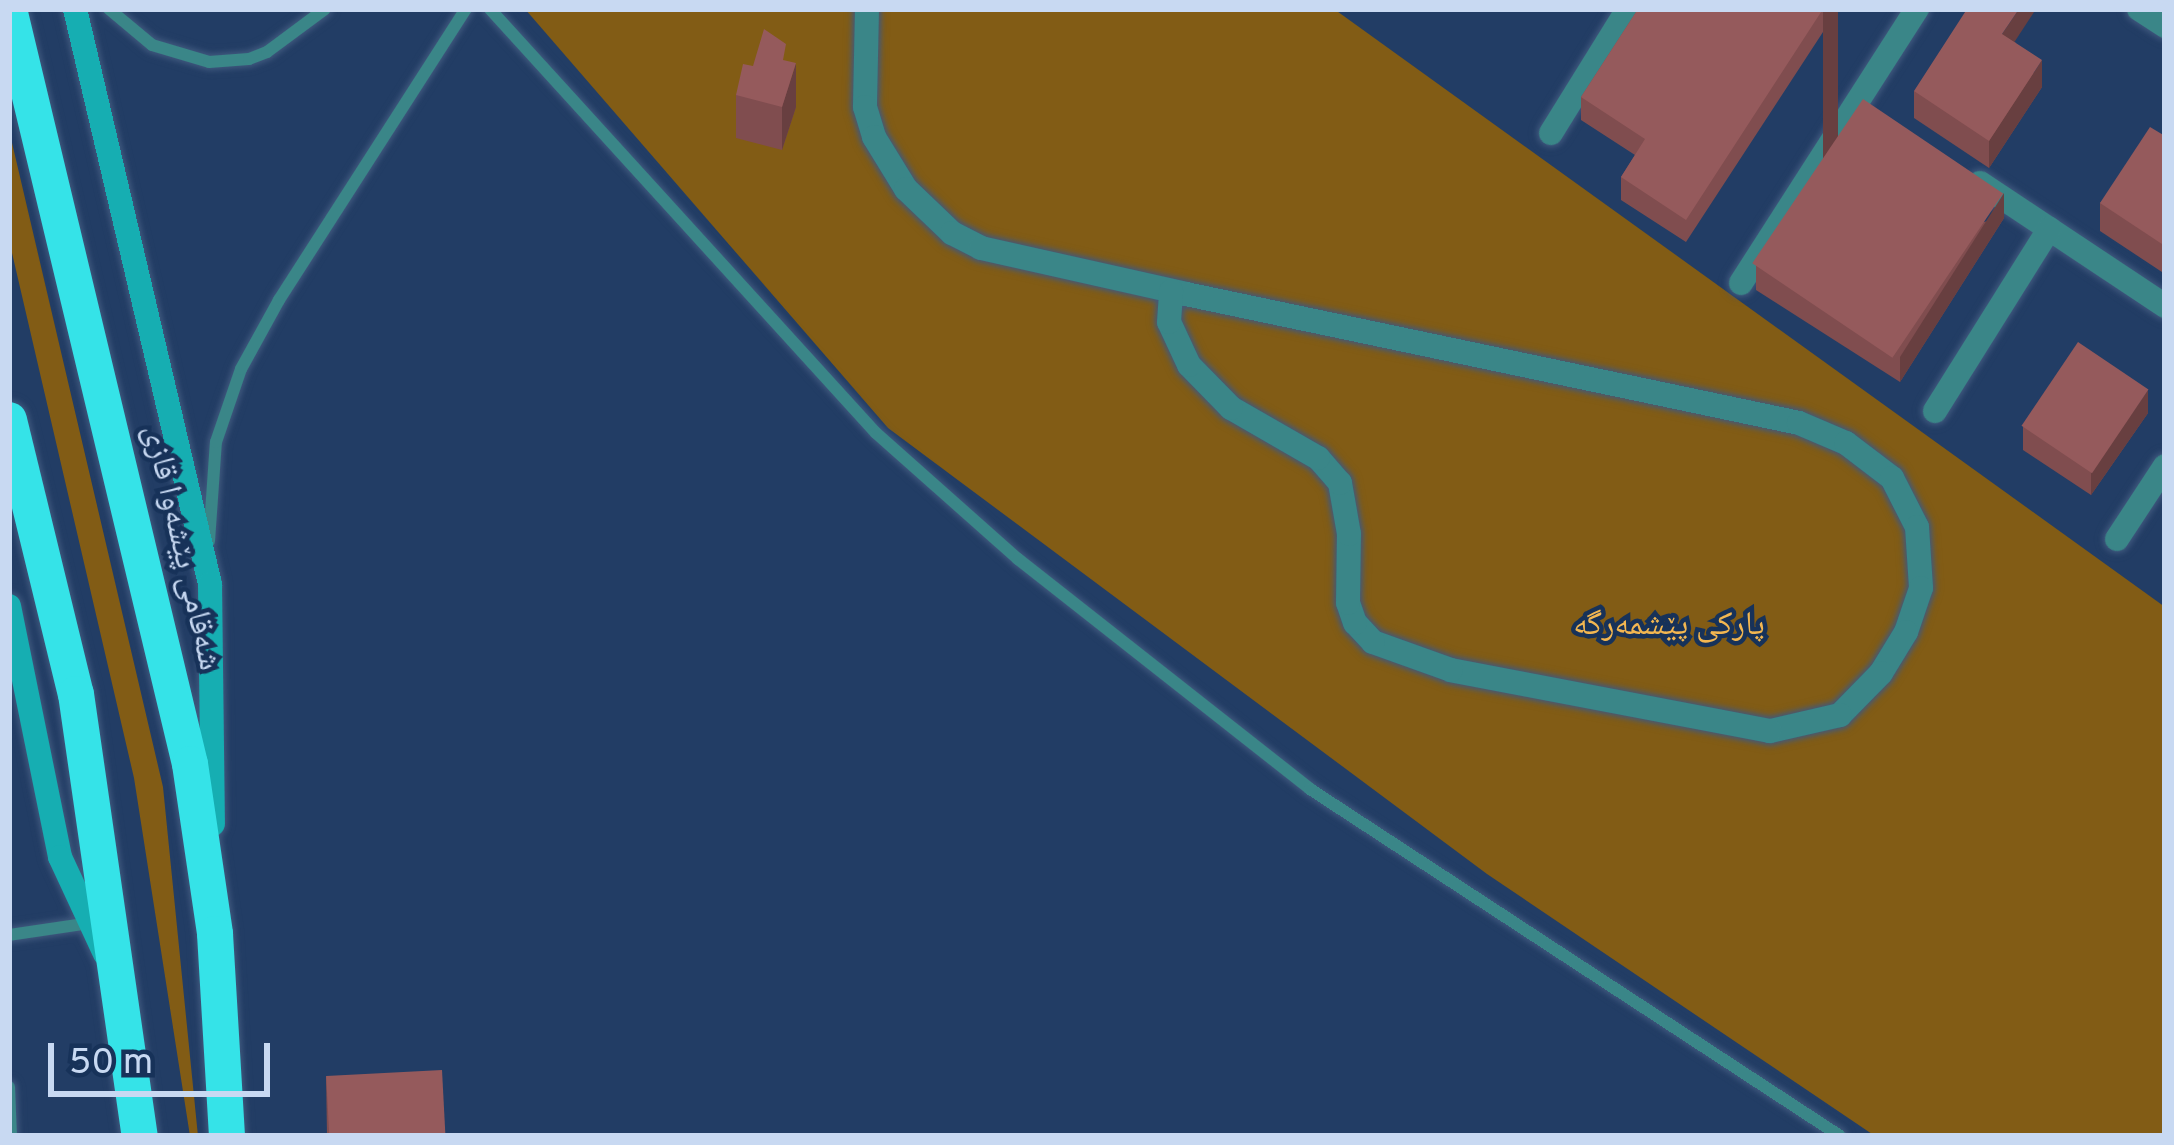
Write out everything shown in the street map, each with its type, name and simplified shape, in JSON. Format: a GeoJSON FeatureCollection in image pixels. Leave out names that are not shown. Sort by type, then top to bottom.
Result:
{"type":"FeatureCollection","features":[{"type":"Feature","properties":{"kind":"highway","name":"شەقامی پێشەوا قازی"},"geometry":{"type":"LineString","coordinates":[[10,9],[190,764],[214,934],[227,1129]]}},
{"type":"Feature","properties":{"kind":"highway"},"geometry":{"type":"LineString","coordinates":[[9,420],[76,694],[130,1040],[137,1136]]}},
{"type":"Feature","properties":{"kind":"main road"},"geometry":{"type":"LineString","coordinates":[[75,9],[210,584],[214,934]]}},
{"type":"Feature","properties":{"kind":"main road"},"geometry":{"type":"LineString","coordinates":[[9,606],[60,857],[90,923],[130,1040]]}},
{"type":"Feature","properties":{"kind":"street"},"geometry":{"type":"LineString","coordinates":[[867,9],[865,106],[874,137],[906,189],[952,233],[981,248],[1171,291],[1785,420],[1846,443],[1892,478],[1917,527],[1921,588],[1906,632],[1881,673],[1840,715],[1806,727],[1770,731],[1451,670],[1373,642],[1355,623],[1348,603],[1349,534],[1340,483],[1318,458],[1232,408],[1190,365],[1169,322],[1171,291]]}},
{"type":"Feature","properties":{"kind":"street"},"geometry":{"type":"LineString","coordinates":[[1551,133],[1628,9]]}},
{"type":"Feature","properties":{"kind":"street"},"geometry":{"type":"LineString","coordinates":[[1741,283],[1868,108],[1917,9]]}},
{"type":"Feature","properties":{"kind":"street"},"geometry":{"type":"LineString","coordinates":[[2139,9],[2165,26]]}},
{"type":"Feature","properties":{"kind":"street"},"geometry":{"type":"LineString","coordinates":[[1954,165],[2165,306]]}},
{"type":"Feature","properties":{"kind":"street"},"geometry":{"type":"LineString","coordinates":[[1935,411],[2050,229]]}},
{"type":"Feature","properties":{"kind":"street"},"geometry":{"type":"LineString","coordinates":[[2117,538],[2165,466]]}},
{"type":"Feature","properties":{"kind":"lane"},"geometry":{"type":"LineString","coordinates":[[109,9],[134,33],[170,54],[228,62],[249,59],[289,41],[325,9]]}},
{"type":"Feature","properties":{"kind":"lane"},"geometry":{"type":"LineString","coordinates":[[210,584],[216,442],[241,369],[279,300],[466,9]]}},
{"type":"Feature","properties":{"kind":"lane"},"geometry":{"type":"LineString","coordinates":[[490,9],[876,433],[1018,559],[1310,789],[1840,1136]]}},
{"type":"Feature","properties":{"kind":"lane"},"geometry":{"type":"LineString","coordinates":[[9,935],[90,923]]}},
{"type":"Feature","properties":{"kind":"lane"},"geometry":{"type":"LineString","coordinates":[[9,1087],[11,1136]]}},
{"type":"Feature","properties":{"kind":"green space","name":"پارکی پێشمەرگە"},"geometry":{"type":"Polygon","coordinates":[[[525,9],[1334,9],[2165,607],[2165,1136],[1875,1136],[1487,874],[888,428],[525,9]]]}},
{"type":"Feature","properties":{"kind":"green space"},"geometry":{"type":"Polygon","coordinates":[[[9,130],[163,787],[198,1136],[190,1136],[134,778],[9,240],[9,130]]]}},
{"type":"Feature","properties":{"kind":"building"},"geometry":{"type":"Polygon","coordinates":[[[1638,9],[1823,9],[1686,220],[1621,177],[1645,139],[1581,97],[1638,9]]]}},
{"type":"Feature","properties":{"kind":"building"},"geometry":{"type":"Polygon","coordinates":[[[1967,9],[2019,9],[2002,34],[2042,60],[1989,141],[1914,91],[1967,9]]]}},
{"type":"Feature","properties":{"kind":"building"},"geometry":{"type":"Polygon","coordinates":[[[764,29],[786,44],[783,60],[796,63],[782,107],[736,95],[743,64],[753,66],[764,29]]]}},
{"type":"Feature","properties":{"kind":"building"},"geometry":{"type":"Polygon","coordinates":[[[1863,99],[2003,194],[1892,358],[1752,263],[1863,99]]]}},
{"type":"Feature","properties":{"kind":"building"},"geometry":{"type":"Polygon","coordinates":[[[2150,127],[2165,136],[2165,246],[2100,203],[2150,127]]]}},
{"type":"Feature","properties":{"kind":"building"},"geometry":{"type":"Polygon","coordinates":[[[2078,342],[2148,390],[2092,473],[2022,426],[2078,342]]]}},
{"type":"Feature","properties":{"kind":"building"},"geometry":{"type":"Polygon","coordinates":[[[442,1070],[445,1136],[329,1136],[326,1076],[442,1070]]]}}]}
